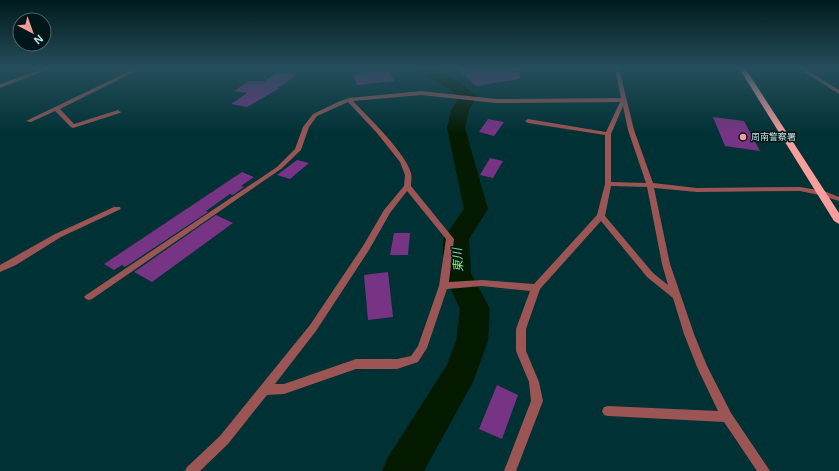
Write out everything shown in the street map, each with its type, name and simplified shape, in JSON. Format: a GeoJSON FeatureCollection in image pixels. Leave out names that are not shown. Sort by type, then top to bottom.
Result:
{"type":"FeatureCollection","features":[{"type":"Feature","properties":{"kind":"highway"},"geometry":{"type":"LineString","coordinates":[[756,90],[839,221]]}},
{"type":"Feature","properties":{"kind":"street"},"geometry":{"type":"LineString","coordinates":[[29,121],[94,90]]}},
{"type":"Feature","properties":{"kind":"street"},"geometry":{"type":"LineString","coordinates":[[621,90],[631,130],[650,185],[666,264],[702,367],[727,417],[764,471]]}},
{"type":"Feature","properties":{"kind":"street"},"geometry":{"type":"LineString","coordinates":[[89,297],[280,168],[298,150],[306,127],[315,115],[340,103],[349,100],[421,93],[482,101],[623,100]]}},
{"type":"Feature","properties":{"kind":"street"},"geometry":{"type":"LineString","coordinates":[[191,471],[224,440],[313,328],[366,248],[387,212],[407,186],[408,175],[403,162],[380,132],[349,100]]}},
{"type":"Feature","properties":{"kind":"street"},"geometry":{"type":"LineString","coordinates":[[510,471],[537,401],[534,382],[522,351],[521,329],[536,288],[600,216],[608,184],[608,134],[623,100]]}},
{"type":"Feature","properties":{"kind":"street"},"geometry":{"type":"LineString","coordinates":[[56,108],[73,126],[118,112]]}},
{"type":"Feature","properties":{"kind":"street"},"geometry":{"type":"LineString","coordinates":[[528,121],[608,134]]}},
{"type":"Feature","properties":{"kind":"street"},"geometry":{"type":"LineString","coordinates":[[608,184],[650,185],[697,190],[800,189],[821,193],[839,199]]}},
{"type":"Feature","properties":{"kind":"street"},"geometry":{"type":"LineString","coordinates":[[263,390],[284,389],[356,364],[397,364],[414,359],[422,348],[444,286],[450,239],[407,186]]}},
{"type":"Feature","properties":{"kind":"street"},"geometry":{"type":"LineString","coordinates":[[0,270],[20,260],[51,240],[117,209]]}},
{"type":"Feature","properties":{"kind":"street"},"geometry":{"type":"LineString","coordinates":[[600,216],[650,275],[676,296]]}},
{"type":"Feature","properties":{"kind":"street"},"geometry":{"type":"LineString","coordinates":[[444,286],[482,283],[536,288]]}},
{"type":"Feature","properties":{"kind":"street"},"geometry":{"type":"LineString","coordinates":[[608,411],[727,417]]}},
{"type":"Feature","properties":{"kind":"building"},"geometry":{"type":"Polygon","coordinates":[[[277,90],[247,107],[231,104],[247,93],[234,91],[277,90]]]}},
{"type":"Feature","properties":{"kind":"building"},"geometry":{"type":"Polygon","coordinates":[[[713,117],[744,121],[760,151],[725,146],[713,117]]]}},
{"type":"Feature","properties":{"kind":"building"},"geometry":{"type":"Polygon","coordinates":[[[488,119],[504,122],[494,136],[479,132],[488,119]]]}},
{"type":"Feature","properties":{"kind":"building"},"geometry":{"type":"Polygon","coordinates":[[[490,158],[503,161],[493,178],[480,175],[490,158]]]}},
{"type":"Feature","properties":{"kind":"building"},"geometry":{"type":"Polygon","coordinates":[[[297,160],[309,163],[290,179],[277,175],[297,160]]]}},
{"type":"Feature","properties":{"kind":"building"},"geometry":{"type":"Polygon","coordinates":[[[242,172],[254,177],[241,186],[244,187],[233,195],[230,194],[206,211],[208,212],[125,267],[122,265],[114,270],[104,264],[242,172]]]}},
{"type":"Feature","properties":{"kind":"building"},"geometry":{"type":"Polygon","coordinates":[[[216,215],[233,223],[152,282],[134,272],[216,215]]]}},
{"type":"Feature","properties":{"kind":"building"},"geometry":{"type":"Polygon","coordinates":[[[394,233],[410,233],[408,255],[390,255],[394,233]]]}},
{"type":"Feature","properties":{"kind":"building"},"geometry":{"type":"Polygon","coordinates":[[[388,272],[393,317],[368,320],[364,275],[388,272]]]}},
{"type":"Feature","properties":{"kind":"building"},"geometry":{"type":"Polygon","coordinates":[[[497,385],[518,395],[502,439],[479,429],[497,385]]]}},
{"type":"Feature","properties":{"kind":"waterway","name":"東川"},"geometry":{"type":"LineString","coordinates":[[402,471],[461,372],[472,341],[475,309],[457,273],[456,239],[476,209],[456,128],[460,110],[469,96],[461,90]]}},
{"type":"Feature","properties":{"kind":"place","name":"周南警察署"},"geometry":{"type":"Point","coordinates":[743,137]}}]}
